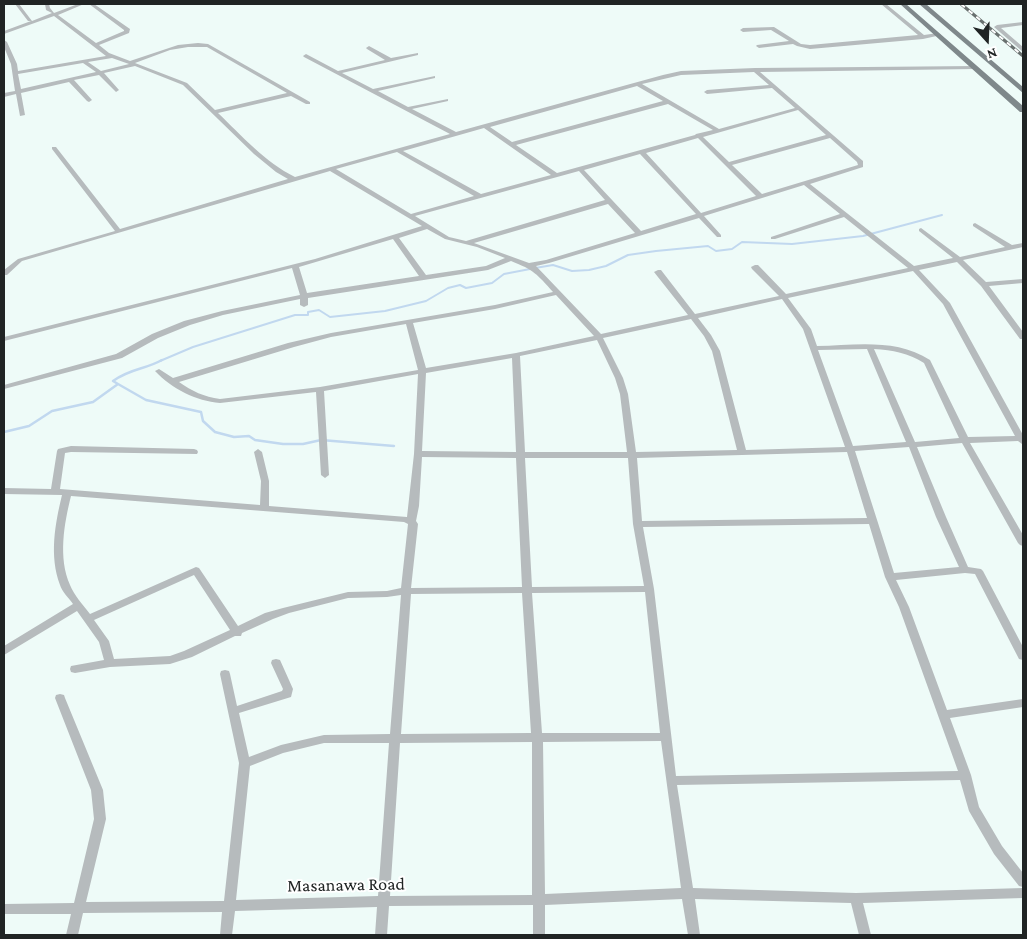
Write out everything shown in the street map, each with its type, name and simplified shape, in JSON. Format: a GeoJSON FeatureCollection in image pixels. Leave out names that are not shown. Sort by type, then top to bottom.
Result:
{"type":"FeatureCollection","features":[{"type":"Feature","properties":{"kind":"main road"},"geometry":{"type":"LineString","coordinates":[[903,4],[1023,110]]}},
{"type":"Feature","properties":{"kind":"main road"},"geometry":{"type":"LineString","coordinates":[[922,4],[1022,90]]}},
{"type":"Feature","properties":{"kind":"street"},"geometry":{"type":"LineString","coordinates":[[17,4],[30,20]]}},
{"type":"Feature","properties":{"kind":"street"},"geometry":{"type":"LineString","coordinates":[[47,4],[48,9],[53,13],[95,45],[113,56],[185,84],[256,153],[278,171],[294,179]]}},
{"type":"Feature","properties":{"kind":"street"},"geometry":{"type":"LineString","coordinates":[[4,31],[74,4]]}},
{"type":"Feature","properties":{"kind":"street"},"geometry":{"type":"LineString","coordinates":[[4,31],[30,20],[82,4]]}},
{"type":"Feature","properties":{"kind":"street"},"geometry":{"type":"LineString","coordinates":[[91,4],[127,29],[127,32],[95,45]]}},
{"type":"Feature","properties":{"kind":"street"},"geometry":{"type":"LineString","coordinates":[[883,4],[923,37]]}},
{"type":"Feature","properties":{"kind":"street"},"geometry":{"type":"LineString","coordinates":[[1023,24],[997,27],[1023,50]]}},
{"type":"Feature","properties":{"kind":"street"},"geometry":{"type":"LineString","coordinates":[[743,30],[772,28],[799,45],[810,47],[938,35]]}},
{"type":"Feature","properties":{"kind":"street"},"geometry":{"type":"LineString","coordinates":[[4,42],[14,64],[20,92],[22,115]]}},
{"type":"Feature","properties":{"kind":"street"},"geometry":{"type":"LineString","coordinates":[[759,46],[793,42]]}},
{"type":"Feature","properties":{"kind":"street"},"geometry":{"type":"LineString","coordinates":[[4,95],[102,74],[180,46],[192,44],[208,46],[308,103]]}},
{"type":"Feature","properties":{"kind":"street"},"geometry":{"type":"LineString","coordinates":[[368,48],[390,60]]}},
{"type":"Feature","properties":{"kind":"street"},"geometry":{"type":"LineString","coordinates":[[339,72],[416,54]]}},
{"type":"Feature","properties":{"kind":"street"},"geometry":{"type":"LineString","coordinates":[[15,73],[113,56]]}},
{"type":"Feature","properties":{"kind":"street"},"geometry":{"type":"LineString","coordinates":[[306,56],[455,134]]}},
{"type":"Feature","properties":{"kind":"street"},"geometry":{"type":"LineString","coordinates":[[85,62],[102,74],[116,90]]}},
{"type":"Feature","properties":{"kind":"street"},"geometry":{"type":"LineString","coordinates":[[4,273],[20,260],[294,179],[638,84],[681,74],[755,70],[974,67]]}},
{"type":"Feature","properties":{"kind":"street"},"geometry":{"type":"LineString","coordinates":[[532,267],[862,166],[860,161],[797,109],[755,70]]}},
{"type":"Feature","properties":{"kind":"street"},"geometry":{"type":"LineString","coordinates":[[372,90],[433,77]]}},
{"type":"Feature","properties":{"kind":"street"},"geometry":{"type":"LineString","coordinates":[[71,80],[89,100]]}},
{"type":"Feature","properties":{"kind":"street"},"geometry":{"type":"LineString","coordinates":[[638,84],[717,130]]}},
{"type":"Feature","properties":{"kind":"street"},"geometry":{"type":"LineString","coordinates":[[707,92],[772,86]]}},
{"type":"Feature","properties":{"kind":"street"},"geometry":{"type":"LineString","coordinates":[[214,112],[292,94]]}},
{"type":"Feature","properties":{"kind":"street"},"geometry":{"type":"LineString","coordinates":[[406,109],[446,100]]}},
{"type":"Feature","properties":{"kind":"street"},"geometry":{"type":"LineString","coordinates":[[510,144],[667,102]]}},
{"type":"Feature","properties":{"kind":"street"},"geometry":{"type":"LineString","coordinates":[[409,216],[797,109]]}},
{"type":"Feature","properties":{"kind":"street"},"geometry":{"type":"LineString","coordinates":[[485,126],[557,176]]}},
{"type":"Feature","properties":{"kind":"street"},"geometry":{"type":"LineString","coordinates":[[698,135],[761,197]]}},
{"type":"Feature","properties":{"kind":"street"},"geometry":{"type":"LineString","coordinates":[[727,164],[829,136]]}},
{"type":"Feature","properties":{"kind":"street"},"geometry":{"type":"LineString","coordinates":[[54,148],[119,232]]}},
{"type":"Feature","properties":{"kind":"street"},"geometry":{"type":"LineString","coordinates":[[396,150],[479,196]]}},
{"type":"Feature","properties":{"kind":"street"},"geometry":{"type":"LineString","coordinates":[[641,151],[719,236]]}},
{"type":"Feature","properties":{"kind":"street"},"geometry":{"type":"LineString","coordinates":[[331,169],[447,238],[512,258],[532,267],[599,337],[620,378],[632,454],[638,524],[649,589],[671,782],[694,935]]}},
{"type":"Feature","properties":{"kind":"street"},"geometry":{"type":"LineString","coordinates":[[580,169],[640,234]]}},
{"type":"Feature","properties":{"kind":"street"},"geometry":{"type":"LineString","coordinates":[[418,454],[742,453],[850,449],[965,441],[1022,440],[946,303],[913,268],[844,216],[805,183]]}},
{"type":"Feature","properties":{"kind":"street"},"geometry":{"type":"LineString","coordinates":[[466,243],[610,201]]}},
{"type":"Feature","properties":{"kind":"street"},"geometry":{"type":"LineString","coordinates":[[773,238],[844,216]]}},
{"type":"Feature","properties":{"kind":"street"},"geometry":{"type":"LineString","coordinates":[[975,225],[1010,247]]}},
{"type":"Feature","properties":{"kind":"street"},"geometry":{"type":"LineString","coordinates":[[4,338],[295,266],[427,227]]}},
{"type":"Feature","properties":{"kind":"street"},"geometry":{"type":"LineString","coordinates":[[921,230],[957,258],[984,284],[1023,337]]}},
{"type":"Feature","properties":{"kind":"street"},"geometry":{"type":"LineString","coordinates":[[395,237],[424,278]]}},
{"type":"Feature","properties":{"kind":"street"},"geometry":{"type":"LineString","coordinates":[[159,371],[193,396],[214,401],[320,389],[516,355],[1023,245]]}},
{"type":"Feature","properties":{"kind":"street"},"geometry":{"type":"LineString","coordinates":[[4,387],[119,356],[155,336],[187,323],[222,313],[304,296],[488,268],[512,258]]}},
{"type":"Feature","properties":{"kind":"street"},"geometry":{"type":"LineString","coordinates":[[295,266],[304,296],[304,305]]}},
{"type":"Feature","properties":{"kind":"street"},"geometry":{"type":"LineString","coordinates":[[755,267],[784,297],[807,329],[850,449],[890,577],[904,607],[965,775],[973,808],[998,850],[1023,882]]}},
{"type":"Feature","properties":{"kind":"street"},"geometry":{"type":"LineString","coordinates":[[658,272],[707,335],[716,351],[742,453]]}},
{"type":"Feature","properties":{"kind":"street"},"geometry":{"type":"LineString","coordinates":[[984,284],[1023,281]]}},
{"type":"Feature","properties":{"kind":"street"},"geometry":{"type":"LineString","coordinates":[[172,381],[291,345],[331,335],[495,307],[556,293]]}},
{"type":"Feature","properties":{"kind":"street"},"geometry":{"type":"LineString","coordinates":[[381,935],[406,591],[413,524],[411,521],[418,454],[422,370],[409,321]]}},
{"type":"Feature","properties":{"kind":"street"},"geometry":{"type":"LineString","coordinates":[[814,348],[899,349],[913,352],[927,362],[965,441],[1023,543]]}},
{"type":"Feature","properties":{"kind":"street"},"geometry":{"type":"LineString","coordinates":[[870,348],[965,570]]}},
{"type":"Feature","properties":{"kind":"street"},"geometry":{"type":"LineString","coordinates":[[516,355],[522,455],[526,589],[537,736],[540,935]]}},
{"type":"Feature","properties":{"kind":"street"},"geometry":{"type":"LineString","coordinates":[[320,389],[325,475]]}},
{"type":"Feature","properties":{"kind":"street"},"geometry":{"type":"LineString","coordinates":[[55,492],[61,452],[71,449],[194,452]]}},
{"type":"Feature","properties":{"kind":"street"},"geometry":{"type":"LineString","coordinates":[[258,452],[265,481],[264,507]]}},
{"type":"Feature","properties":{"kind":"street"},"geometry":{"type":"LineString","coordinates":[[4,491],[55,492],[264,507],[411,521]]}},
{"type":"Feature","properties":{"kind":"street"},"geometry":{"type":"LineString","coordinates":[[67,493],[60,523],[59,563],[65,586],[104,641],[110,663]]}},
{"type":"Feature","properties":{"kind":"street"},"geometry":{"type":"LineString","coordinates":[[638,524],[872,521]]}},
{"type":"Feature","properties":{"kind":"street"},"geometry":{"type":"LineString","coordinates":[[89,618],[196,570],[237,633]]}},
{"type":"Feature","properties":{"kind":"street"},"geometry":{"type":"LineString","coordinates":[[890,577],[965,570],[978,571],[1023,656]]}},
{"type":"Feature","properties":{"kind":"street"},"geometry":{"type":"LineString","coordinates":[[75,669],[110,663],[170,660],[237,633],[269,616],[348,595],[386,594],[406,591],[649,589]]}},
{"type":"Feature","properties":{"kind":"street"},"geometry":{"type":"LineString","coordinates":[[4,651],[78,606]]}},
{"type":"Feature","properties":{"kind":"street"},"geometry":{"type":"LineString","coordinates":[[234,711],[287,694],[288,689],[276,663]]}},
{"type":"Feature","properties":{"kind":"street"},"geometry":{"type":"LineString","coordinates":[[226,674],[245,763],[226,935]]}},
{"type":"Feature","properties":{"kind":"street"},"geometry":{"type":"LineString","coordinates":[[60,698],[97,790],[100,819],[95,847],[72,935]]}},
{"type":"Feature","properties":{"kind":"street"},"geometry":{"type":"LineString","coordinates":[[943,715],[1023,703]]}},
{"type":"Feature","properties":{"kind":"street"},"geometry":{"type":"LineString","coordinates":[[245,763],[281,749],[324,739],[665,736]]}},
{"type":"Feature","properties":{"kind":"street"},"geometry":{"type":"LineString","coordinates":[[671,782],[965,775]]}},
{"type":"Feature","properties":{"kind":"street","name":"Masanawa Road"},"geometry":{"type":"LineString","coordinates":[[4,909],[230,906],[383,901],[538,900],[688,894],[856,898],[1023,893]]}},
{"type":"Feature","properties":{"kind":"street"},"geometry":{"type":"LineString","coordinates":[[856,898],[865,935]]}},
{"type":"Feature","properties":{"kind":"waterway"},"geometry":{"type":"LineString","coordinates":[[535,268],[553,265],[572,271],[589,270],[606,266],[628,255],[656,251],[708,246],[716,251],[732,249],[742,242],[792,244],[863,236],[942,215]]}},
{"type":"Feature","properties":{"kind":"waterway"},"geometry":{"type":"LineString","coordinates":[[160,361],[193,347],[295,315],[308,315],[308,312],[319,310],[330,317],[385,311],[426,301],[448,288],[460,285],[466,288],[492,283],[504,274],[530,269]]}},
{"type":"Feature","properties":{"kind":"waterway"},"geometry":{"type":"LineString","coordinates":[[118,384],[113,381],[162,360]]}},
{"type":"Feature","properties":{"kind":"waterway"},"geometry":{"type":"LineString","coordinates":[[4,432],[29,426],[52,411],[93,402],[118,384]]}},
{"type":"Feature","properties":{"kind":"waterway"},"geometry":{"type":"LineString","coordinates":[[118,384],[146,400],[201,412],[203,421],[215,432],[234,437],[249,436],[255,440],[283,444],[303,444],[321,440],[394,446]]}},
{"type":"Feature","properties":{"kind":"railway"},"geometry":{"type":"LineString","coordinates":[[961,4],[1023,56]]}}]}
